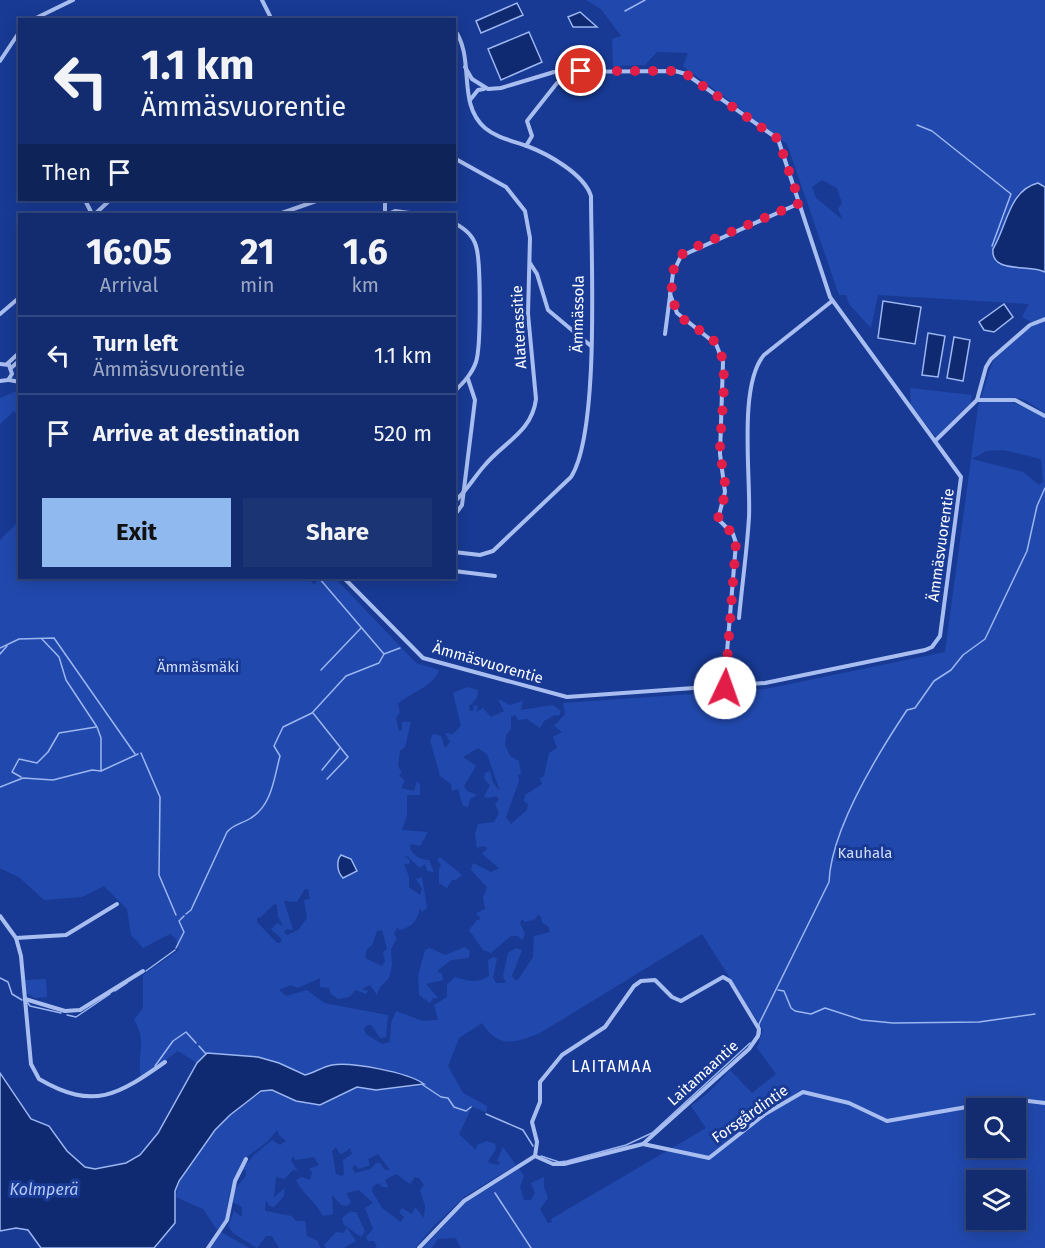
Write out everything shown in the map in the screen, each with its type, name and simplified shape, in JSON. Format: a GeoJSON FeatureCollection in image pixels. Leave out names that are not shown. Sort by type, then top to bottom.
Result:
{"type":"FeatureCollection","features":[{"type":"Feature","properties":{"kind":"street"},"geometry":{"type":"LineString","coordinates":[[36,18],[73,0]]}},
{"type":"Feature","properties":{"kind":"street"},"geometry":{"type":"LineString","coordinates":[[262,0],[271,18]]}},
{"type":"Feature","properties":{"kind":"street","name":"Ämmässola"},"geometry":{"type":"LineString","coordinates":[[456,32],[461,40],[470,101],[476,118],[486,129],[526,146],[569,171],[589,189],[591,196],[591,346],[581,456],[571,477],[493,551],[480,555],[456,552]]}},
{"type":"Feature","properties":{"kind":"street"},"geometry":{"type":"LineString","coordinates":[[0,61],[18,35]]}},
{"type":"Feature","properties":{"kind":"street"},"geometry":{"type":"LineString","coordinates":[[465,67],[472,80],[488,89]]}},
{"type":"Feature","properties":{"kind":"street"},"geometry":{"type":"LineString","coordinates":[[526,146],[532,136],[527,121],[556,83],[576,80],[581,71]]}},
{"type":"Feature","properties":{"kind":"street","name":"Ämmäsvuorentie"},"geometry":{"type":"LineString","coordinates":[[345,579],[416,653],[431,661],[567,697],[765,684],[925,650],[940,636],[962,485],[961,477],[832,301],[778,139],[686,74],[675,71],[581,71],[541,74],[501,88],[488,89]]}},
{"type":"Feature","properties":{"kind":"street"},"geometry":{"type":"LineString","coordinates":[[470,101],[478,90],[488,89]]}},
{"type":"Feature","properties":{"kind":"street","name":"Alaterassitie"},"geometry":{"type":"LineString","coordinates":[[456,159],[507,187],[518,200],[528,225],[530,263],[528,314],[536,399],[534,411],[521,432],[487,462],[456,500]]}},
{"type":"Feature","properties":{"kind":"street"},"geometry":{"type":"LineString","coordinates":[[95,213],[109,201]]}},
{"type":"Feature","properties":{"kind":"street"},"geometry":{"type":"LineString","coordinates":[[282,213],[316,201]]}},
{"type":"Feature","properties":{"kind":"street"},"geometry":{"type":"LineString","coordinates":[[665,334],[676,263],[686,251],[800,203]]}},
{"type":"Feature","properties":{"kind":"street"},"geometry":{"type":"LineString","coordinates":[[390,213],[395,211],[410,213]]}},
{"type":"Feature","properties":{"kind":"street"},"geometry":{"type":"LineString","coordinates":[[456,224],[467,230],[476,245],[478,263],[478,353],[468,379],[456,390]]}},
{"type":"Feature","properties":{"kind":"street"},"geometry":{"type":"LineString","coordinates":[[530,263],[537,274],[548,310],[591,346]]}},
{"type":"Feature","properties":{"kind":"street"},"geometry":{"type":"LineString","coordinates":[[670,294],[677,313],[716,344],[723,362],[720,454],[725,492],[718,519],[733,534],[736,543],[724,688]]}},
{"type":"Feature","properties":{"kind":"street"},"geometry":{"type":"LineString","coordinates":[[0,314],[18,299]]}},
{"type":"Feature","properties":{"kind":"street"},"geometry":{"type":"LineString","coordinates":[[739,618],[749,517],[747,439],[757,365],[764,355],[832,301]]}},
{"type":"Feature","properties":{"kind":"street"},"geometry":{"type":"LineString","coordinates":[[935,441],[977,400],[988,363],[1030,325],[1045,319]]}},
{"type":"Feature","properties":{"kind":"street"},"geometry":{"type":"LineString","coordinates":[[0,364],[7,364],[18,354]]}},
{"type":"Feature","properties":{"kind":"street"},"geometry":{"type":"LineString","coordinates":[[11,368],[18,362]]}},
{"type":"Feature","properties":{"kind":"street"},"geometry":{"type":"LineString","coordinates":[[7,364],[11,368],[11,376],[8,380]]}},
{"type":"Feature","properties":{"kind":"street"},"geometry":{"type":"LineString","coordinates":[[456,513],[462,505],[461,496],[475,400],[468,379]]}},
{"type":"Feature","properties":{"kind":"street"},"geometry":{"type":"LineString","coordinates":[[0,381],[18,382]]}},
{"type":"Feature","properties":{"kind":"street"},"geometry":{"type":"LineString","coordinates":[[977,400],[1015,400],[1038,410],[1045,416]]}},
{"type":"Feature","properties":{"kind":"street"},"geometry":{"type":"LineString","coordinates":[[456,571],[495,576]]}},
{"type":"Feature","properties":{"kind":"street"},"geometry":{"type":"LineString","coordinates":[[16,938],[66,935],[117,904]]}},
{"type":"Feature","properties":{"kind":"street"},"geometry":{"type":"LineString","coordinates":[[0,916],[16,938],[21,956],[35,1076],[47,1084],[83,1096],[103,1096],[129,1088],[165,1062]]}},
{"type":"Feature","properties":{"kind":"street"},"geometry":{"type":"LineString","coordinates":[[25,999],[65,1011],[80,1010],[143,971]]}},
{"type":"Feature","properties":{"kind":"street","name":"Laitamaantie"},"geometry":{"type":"LineString","coordinates":[[723,977],[727,978],[757,1026],[758,1036],[749,1049],[643,1144],[564,1164],[553,1164],[535,1156],[537,1142],[532,1122],[540,1102],[540,1082],[562,1055],[605,1027],[634,986],[641,981],[656,980],[672,997],[681,1001],[723,977]]}},
{"type":"Feature","properties":{"kind":"street","name":"Forsgårdintie"},"geometry":{"type":"LineString","coordinates":[[643,1144],[708,1158],[765,1114],[803,1092],[842,1100],[887,1121],[995,1102],[1020,1100],[1045,1103]]}},
{"type":"Feature","properties":{"kind":"street"},"geometry":{"type":"LineString","coordinates":[[419,1248],[464,1201],[535,1156]]}},
{"type":"Feature","properties":{"kind":"street"},"geometry":{"type":"LineString","coordinates":[[208,1248],[227,1220],[235,1181],[246,1159]]}},
{"type":"Feature","properties":{"kind":"green space"},"geometry":{"type":"Polygon","coordinates":[[[586,0],[1045,0],[1045,187],[1038,183],[1018,193],[992,254],[1005,267],[1036,267],[1045,272],[1045,413],[1025,400],[1013,397],[1008,401],[1039,413],[1045,419],[1045,1248],[461,1248],[456,1238],[438,1239],[432,1248],[423,1248],[465,1203],[519,1169],[524,1176],[520,1187],[524,1200],[531,1200],[535,1193],[531,1183],[544,1177],[544,1187],[548,1198],[540,1209],[548,1223],[552,1222],[551,1219],[706,1128],[691,1106],[709,1092],[730,1070],[752,1093],[776,1074],[757,1048],[763,1030],[702,934],[540,1033],[508,1042],[495,1037],[482,1023],[459,1038],[448,1066],[463,1093],[487,1106],[486,1112],[472,1107],[459,1134],[476,1150],[477,1145],[487,1141],[495,1144],[496,1149],[489,1163],[499,1165],[500,1162],[497,1161],[503,1147],[516,1165],[465,1196],[415,1248],[375,1248],[377,1246],[374,1241],[368,1241],[366,1237],[373,1229],[365,1208],[373,1203],[359,1190],[346,1193],[351,1202],[347,1206],[341,1205],[332,1195],[333,1214],[323,1216],[296,1180],[302,1177],[310,1180],[312,1172],[309,1169],[319,1165],[314,1157],[295,1160],[293,1156],[291,1161],[298,1171],[293,1170],[284,1179],[276,1177],[274,1197],[285,1188],[284,1196],[274,1207],[269,1206],[266,1200],[265,1211],[292,1216],[296,1221],[305,1221],[307,1236],[318,1241],[320,1248],[279,1248],[272,1236],[266,1236],[257,1248],[233,1233],[228,1226],[234,1211],[242,1217],[242,1207],[233,1202],[234,1190],[246,1176],[246,1170],[240,1171],[254,1155],[272,1140],[280,1145],[286,1141],[277,1130],[268,1141],[243,1160],[230,1190],[225,1220],[217,1230],[203,1209],[176,1197],[179,1181],[215,1130],[230,1115],[266,1089],[296,1101],[320,1105],[357,1087],[376,1090],[423,1086],[392,1072],[353,1065],[331,1065],[305,1075],[279,1063],[258,1057],[225,1056],[213,1053],[202,1057],[197,1063],[178,1051],[141,1078],[141,1042],[134,1020],[143,1008],[143,975],[179,950],[176,939],[170,934],[143,948],[131,935],[127,909],[104,886],[82,897],[44,900],[20,878],[0,868],[0,540],[18,522],[18,579],[314,579],[311,581],[314,585],[319,579],[336,579],[416,663],[439,670],[427,686],[398,704],[400,712],[396,718],[399,731],[402,730],[402,722],[411,722],[405,747],[400,751],[398,766],[402,772],[399,775],[405,781],[401,788],[414,791],[417,781],[420,784],[420,795],[407,795],[407,815],[402,830],[428,832],[420,846],[411,844],[410,848],[418,857],[429,860],[434,872],[427,871],[425,864],[420,868],[407,856],[405,857],[410,860],[409,864],[404,864],[409,877],[409,887],[420,895],[422,889],[416,879],[422,877],[427,908],[422,912],[420,908],[418,916],[408,927],[400,930],[397,927],[394,934],[397,938],[391,949],[392,966],[389,978],[380,987],[377,995],[370,985],[362,989],[368,991],[366,994],[356,990],[349,997],[338,999],[331,994],[329,988],[320,987],[320,978],[298,988],[291,985],[279,990],[286,996],[307,990],[324,1003],[388,1015],[386,1037],[380,1038],[371,1025],[367,1025],[364,1029],[366,1034],[382,1044],[390,1042],[391,1023],[396,1011],[423,1021],[438,1020],[434,1005],[447,997],[447,985],[455,977],[468,981],[485,979],[489,976],[488,960],[494,957],[497,959],[493,978],[496,983],[506,983],[503,976],[508,953],[516,948],[522,950],[512,976],[518,980],[533,957],[534,936],[550,932],[548,926],[542,923],[541,916],[537,915],[536,919],[525,922],[522,919],[520,923],[525,934],[522,940],[518,936],[511,936],[491,953],[483,950],[469,930],[477,920],[481,919],[476,913],[485,909],[483,898],[487,887],[471,870],[473,863],[491,872],[499,868],[482,854],[487,848],[483,846],[477,848],[475,834],[478,824],[494,822],[499,813],[495,804],[499,800],[497,796],[487,798],[484,796],[490,786],[484,778],[485,773],[490,771],[493,783],[500,791],[487,754],[478,748],[463,757],[476,766],[464,786],[467,791],[477,795],[470,799],[468,807],[463,806],[458,789],[452,791],[451,784],[440,776],[430,740],[433,734],[441,736],[445,748],[450,742],[445,733],[453,734],[461,726],[453,693],[467,687],[478,690],[477,698],[469,706],[470,711],[474,710],[473,705],[478,706],[476,712],[483,708],[491,717],[504,711],[498,699],[510,705],[523,701],[521,710],[553,705],[561,711],[559,716],[555,715],[544,721],[540,728],[527,719],[518,720],[515,715],[511,717],[511,729],[506,735],[505,745],[510,756],[519,761],[521,774],[518,775],[519,781],[506,817],[511,824],[527,810],[525,795],[542,784],[540,778],[544,776],[549,753],[557,748],[553,737],[562,732],[554,726],[565,714],[563,703],[765,689],[945,652],[978,407],[993,361],[1033,323],[1022,317],[1029,304],[878,295],[871,328],[849,304],[846,295],[839,295],[787,144],[683,66],[688,53],[657,52],[645,65],[613,66],[612,39],[621,36],[601,9],[586,0]],[[822,180],[812,187],[816,198],[843,220],[838,209],[842,203],[837,188],[822,180]],[[1004,450],[986,451],[972,459],[1023,472],[1039,485],[1043,482],[1041,459],[1004,450]],[[305,889],[297,902],[284,901],[293,930],[286,929],[284,932],[287,935],[298,930],[307,918],[304,900],[310,899],[308,889],[305,889]],[[274,904],[257,918],[257,922],[277,943],[280,943],[282,939],[271,929],[277,923],[283,926],[278,917],[277,905],[274,904]],[[382,930],[377,931],[372,945],[367,949],[365,958],[382,966],[385,961],[383,952],[387,949],[382,930]],[[336,1147],[332,1151],[336,1174],[342,1176],[344,1174],[343,1160],[352,1154],[350,1148],[342,1154],[336,1147]],[[378,1154],[368,1159],[370,1165],[359,1169],[355,1165],[352,1168],[355,1173],[371,1169],[376,1163],[380,1163],[385,1170],[390,1170],[378,1154]],[[396,1174],[385,1180],[388,1187],[382,1187],[379,1183],[373,1186],[372,1191],[382,1208],[401,1222],[404,1217],[399,1212],[402,1208],[412,1214],[415,1207],[424,1218],[425,1206],[420,1190],[424,1185],[419,1178],[415,1177],[410,1184],[396,1174]]]}},
{"type":"Feature","properties":{"kind":"green space"},"geometry":{"type":"Polygon","coordinates":[[[910,388],[972,395],[971,402],[936,437],[911,406],[910,388]]]}},
{"type":"Feature","properties":{"kind":"green space"},"geometry":{"type":"Polygon","coordinates":[[[18,390],[18,416],[14,411],[0,424],[0,398],[18,390]]]}},
{"type":"Feature","properties":{"kind":"green space"},"geometry":{"type":"Polygon","coordinates":[[[440,857],[462,875],[452,880],[447,888],[439,883],[441,865],[437,860],[440,857]]]}},
{"type":"Feature","properties":{"kind":"green space"},"geometry":{"type":"Polygon","coordinates":[[[465,947],[470,951],[469,958],[451,960],[437,971],[442,974],[443,980],[426,984],[438,998],[433,998],[430,1003],[419,995],[418,976],[425,950],[430,948],[445,955],[465,947]]]}},
{"type":"Feature","properties":{"kind":"green space"},"geometry":{"type":"Polygon","coordinates":[[[46,979],[47,997],[35,998],[26,993],[25,980],[46,979]]]}},
{"type":"Feature","properties":{"kind":"green space"},"geometry":{"type":"Polygon","coordinates":[[[350,1212],[356,1212],[365,1231],[361,1237],[344,1225],[342,1218],[350,1212]]]}},
{"type":"Feature","properties":{"kind":"green space"},"geometry":{"type":"Polygon","coordinates":[[[347,1228],[356,1241],[344,1248],[326,1248],[324,1245],[336,1232],[343,1233],[347,1228]]]}},
{"type":"Feature","properties":{"kind":"green space"},"geometry":{"type":"Polygon","coordinates":[[[221,1232],[249,1248],[211,1248],[221,1232]]]}},
{"type":"Feature","properties":{"kind":"water"},"geometry":{"type":"Polygon","coordinates":[[[517,3],[523,15],[481,33],[476,21],[517,3]]]}},
{"type":"Feature","properties":{"kind":"water"},"geometry":{"type":"Polygon","coordinates":[[[580,12],[597,27],[573,27],[568,17],[580,12]]]}},
{"type":"Feature","properties":{"kind":"water"},"geometry":{"type":"Polygon","coordinates":[[[529,32],[542,62],[501,80],[488,49],[529,32]]]}},
{"type":"Feature","properties":{"kind":"water"},"geometry":{"type":"Polygon","coordinates":[[[1038,183],[1045,187],[1045,272],[1004,265],[994,257],[993,249],[1015,201],[1028,187],[1038,183]]]}},
{"type":"Feature","properties":{"kind":"water"},"geometry":{"type":"Polygon","coordinates":[[[883,301],[921,307],[915,344],[878,338],[883,301]]]}},
{"type":"Feature","properties":{"kind":"water"},"geometry":{"type":"Polygon","coordinates":[[[1004,304],[1013,317],[994,332],[984,330],[979,322],[1004,304]]]}},
{"type":"Feature","properties":{"kind":"water"},"geometry":{"type":"Polygon","coordinates":[[[928,333],[945,336],[938,377],[922,375],[928,333]]]}},
{"type":"Feature","properties":{"kind":"water"},"geometry":{"type":"Polygon","coordinates":[[[954,337],[970,340],[963,381],[947,378],[954,337]]]}},
{"type":"Feature","properties":{"kind":"water"},"geometry":{"type":"Polygon","coordinates":[[[341,855],[351,859],[357,871],[343,878],[338,867],[341,855]]]}},
{"type":"Feature","properties":{"kind":"water","name":"Kolmperä"},"geometry":{"type":"Polygon","coordinates":[[[207,1053],[258,1057],[279,1063],[305,1075],[332,1065],[365,1067],[393,1072],[424,1084],[376,1090],[357,1087],[320,1105],[296,1101],[272,1090],[261,1091],[215,1130],[179,1181],[175,1191],[175,1223],[154,1248],[41,1248],[28,1230],[16,1228],[0,1231],[0,1073],[31,1119],[49,1126],[67,1151],[85,1167],[95,1169],[126,1163],[140,1155],[158,1133],[197,1063],[207,1053]]]}},
{"type":"Feature","properties":{"kind":"waterway"},"geometry":{"type":"LineString","coordinates":[[625,11],[645,0]]}},
{"type":"Feature","properties":{"kind":"waterway"},"geometry":{"type":"LineString","coordinates":[[917,125],[932,131],[1011,194],[992,246]]}},
{"type":"Feature","properties":{"kind":"waterway"},"geometry":{"type":"LineString","coordinates":[[760,1034],[759,1024],[829,882],[838,839],[870,770],[907,710],[915,708],[934,681],[951,670],[963,655],[985,639],[1027,551],[1037,506],[1045,488]]}},
{"type":"Feature","properties":{"kind":"waterway"},"geometry":{"type":"LineString","coordinates":[[320,579],[384,654],[400,648]]}},
{"type":"Feature","properties":{"kind":"waterway"},"geometry":{"type":"LineString","coordinates":[[321,670],[361,628]]}},
{"type":"Feature","properties":{"kind":"waterway"},"geometry":{"type":"LineString","coordinates":[[0,648],[19,639],[54,638],[135,754]]}},
{"type":"Feature","properties":{"kind":"waterway"},"geometry":{"type":"LineString","coordinates":[[42,639],[59,657],[66,680],[97,727],[101,738],[101,771]]}},
{"type":"Feature","properties":{"kind":"waterway"},"geometry":{"type":"LineString","coordinates":[[0,654],[7,646]]}},
{"type":"Feature","properties":{"kind":"waterway"},"geometry":{"type":"LineString","coordinates":[[186,914],[191,910],[227,832],[258,813],[264,806],[274,782],[280,756],[274,746],[283,727],[312,713],[346,676],[379,663],[384,654]]}},
{"type":"Feature","properties":{"kind":"waterway"},"geometry":{"type":"LineString","coordinates":[[313,713],[348,757],[327,779]]}},
{"type":"Feature","properties":{"kind":"waterway"},"geometry":{"type":"LineString","coordinates":[[21,777],[12,772],[19,759],[37,763],[48,752],[59,733],[96,727]]}},
{"type":"Feature","properties":{"kind":"waterway"},"geometry":{"type":"LineString","coordinates":[[322,770],[340,748]]}},
{"type":"Feature","properties":{"kind":"waterway"},"geometry":{"type":"LineString","coordinates":[[141,753],[160,797],[159,875],[176,915]]}},
{"type":"Feature","properties":{"kind":"waterway"},"geometry":{"type":"LineString","coordinates":[[0,787],[23,778],[53,780],[92,770],[101,771],[138,754]]}},
{"type":"Feature","properties":{"kind":"waterway"},"geometry":{"type":"LineString","coordinates":[[176,948],[184,932],[179,921],[184,916]]}},
{"type":"Feature","properties":{"kind":"waterway"},"geometry":{"type":"LineString","coordinates":[[146,971],[175,950]]}},
{"type":"Feature","properties":{"kind":"waterway"},"geometry":{"type":"LineString","coordinates":[[0,978],[8,982],[12,994],[22,1000]]}},
{"type":"Feature","properties":{"kind":"waterway"},"geometry":{"type":"LineString","coordinates":[[115,991],[127,983]]}},
{"type":"Feature","properties":{"kind":"waterway"},"geometry":{"type":"LineString","coordinates":[[778,990],[784,991],[791,1008],[795,1011],[811,1014],[825,1008],[862,1020],[893,1023],[979,1022],[1035,1014]]}},
{"type":"Feature","properties":{"kind":"waterway"},"geometry":{"type":"LineString","coordinates":[[67,1015],[76,1017],[110,994]]}},
{"type":"Feature","properties":{"kind":"waterway"},"geometry":{"type":"LineString","coordinates":[[27,1002],[30,1006],[61,1013]]}},
{"type":"Feature","properties":{"kind":"waterway"},"geometry":{"type":"LineString","coordinates":[[155,1066],[173,1041],[186,1032],[196,1043]]}},
{"type":"Feature","properties":{"kind":"waterway"},"geometry":{"type":"LineString","coordinates":[[541,1156],[559,1162],[567,1161],[626,1145],[652,1133],[750,1043]]}},
{"type":"Feature","properties":{"kind":"waterway"},"geometry":{"type":"LineString","coordinates":[[199,1046],[206,1054]]}},
{"type":"Feature","properties":{"kind":"waterway"},"geometry":{"type":"LineString","coordinates":[[423,1085],[441,1097],[448,1098],[454,1107],[466,1111],[471,1107]]}},
{"type":"Feature","properties":{"kind":"waterway"},"geometry":{"type":"LineString","coordinates":[[486,1114],[523,1130],[533,1146]]}},
{"type":"Feature","properties":{"kind":"waterway"},"geometry":{"type":"LineString","coordinates":[[495,1193],[531,1248]]}},
{"type":"Feature","properties":{"kind":"district","name":"LAITAMAA"},"geometry":{"type":"Point","coordinates":[612,1066]}},
{"type":"Feature","properties":{"kind":"route"},"geometry":{"type":"LineString","coordinates":[[581,71],[675,71],[686,74],[778,139],[782,145],[800,203],[686,251],[676,263],[672,273],[670,294],[677,313],[716,344],[723,362],[720,454],[725,492],[718,519],[733,534],[736,543],[725,688]]}},
{"type":"Feature","properties":{"kind":"park label","name":"Ämmäsmäki"},"geometry":{"type":"Point","coordinates":[198,667]}},
{"type":"Feature","properties":{"kind":"park label","name":"Kauhala"},"geometry":{"type":"Point","coordinates":[865,853]}}]}
